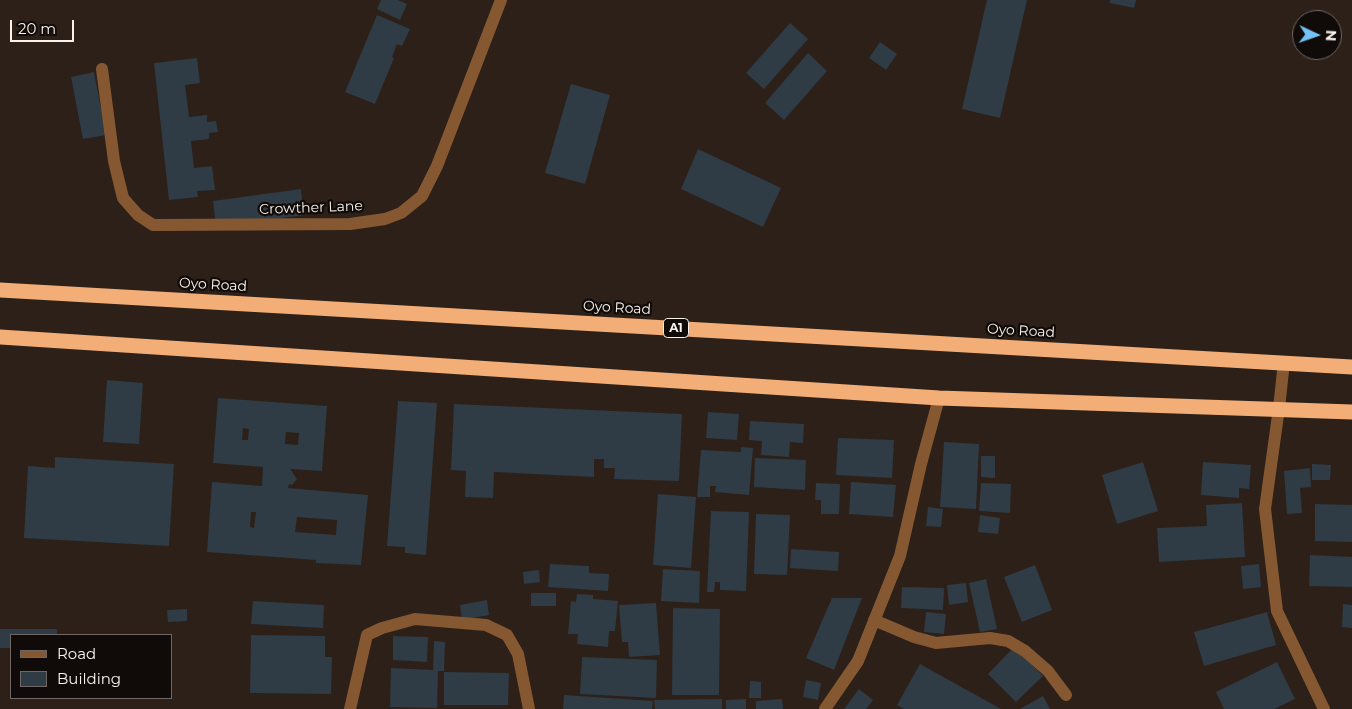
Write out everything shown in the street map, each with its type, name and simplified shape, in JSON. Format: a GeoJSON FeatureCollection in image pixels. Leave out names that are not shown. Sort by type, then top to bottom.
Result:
{"type":"FeatureCollection","features":[{"type":"Feature","properties":{"kind":"highway","name":"Oyo Road"},"geometry":{"type":"LineString","coordinates":[[0,290],[1352,367]]}},
{"type":"Feature","properties":{"kind":"highway"},"geometry":{"type":"LineString","coordinates":[[0,337],[939,398],[1279,408],[1352,412]]}},
{"type":"Feature","properties":{"kind":"street","name":"Crowther Lane"},"geometry":{"type":"LineString","coordinates":[[102,69],[114,161],[123,198],[138,215],[153,225],[350,224],[385,219],[401,212],[422,196],[437,166],[501,0]]}},
{"type":"Feature","properties":{"kind":"street"},"geometry":{"type":"LineString","coordinates":[[1284,362],[1265,509],[1277,612],[1324,709]]}},
{"type":"Feature","properties":{"kind":"street"},"geometry":{"type":"LineString","coordinates":[[825,709],[858,661],[900,556],[921,464],[939,398]]}},
{"type":"Feature","properties":{"kind":"street"},"geometry":{"type":"LineString","coordinates":[[350,709],[367,636],[382,628],[415,619],[486,625],[507,635],[518,654],[529,709]]}},
{"type":"Feature","properties":{"kind":"street"},"geometry":{"type":"LineString","coordinates":[[874,620],[914,637],[936,643],[990,638],[1008,641],[1026,651],[1048,671],[1066,695]]}},
{"type":"Feature","properties":{"kind":"building"},"geometry":{"type":"Polygon","coordinates":[[[381,0],[398,0],[407,4],[400,20],[377,9],[381,0]]]}},
{"type":"Feature","properties":{"kind":"building"},"geometry":{"type":"Polygon","coordinates":[[[987,0],[1027,0],[1000,118],[962,109],[987,0]]]}},
{"type":"Feature","properties":{"kind":"building"},"geometry":{"type":"Polygon","coordinates":[[[1110,0],[1136,0],[1134,8],[1110,3],[1110,0]]]}},
{"type":"Feature","properties":{"kind":"building"},"geometry":{"type":"Polygon","coordinates":[[[377,15],[410,29],[402,46],[397,44],[392,57],[394,58],[375,104],[345,92],[377,15]]]}},
{"type":"Feature","properties":{"kind":"building"},"geometry":{"type":"Polygon","coordinates":[[[790,23],[808,39],[764,89],[746,73],[790,23]]]}},
{"type":"Feature","properties":{"kind":"building"},"geometry":{"type":"Polygon","coordinates":[[[880,42],[897,54],[886,70],[869,58],[880,42]]]}},
{"type":"Feature","properties":{"kind":"building"},"geometry":{"type":"Polygon","coordinates":[[[808,53],[827,71],[784,120],[765,103],[808,53]]]}},
{"type":"Feature","properties":{"kind":"building"},"geometry":{"type":"Polygon","coordinates":[[[197,58],[200,83],[185,85],[189,117],[207,115],[207,122],[216,121],[218,132],[209,133],[209,139],[191,141],[194,168],[212,166],[215,190],[197,191],[198,197],[169,200],[154,63],[197,58]]]}},
{"type":"Feature","properties":{"kind":"building"},"geometry":{"type":"Polygon","coordinates":[[[94,72],[106,135],[83,139],[71,77],[94,72]]]}},
{"type":"Feature","properties":{"kind":"building"},"geometry":{"type":"Polygon","coordinates":[[[571,84],[610,95],[585,184],[545,173],[571,84]]]}},
{"type":"Feature","properties":{"kind":"building"},"geometry":{"type":"Polygon","coordinates":[[[698,149],[781,188],[763,227],[681,189],[698,149]]]}},
{"type":"Feature","properties":{"kind":"building"},"geometry":{"type":"Polygon","coordinates":[[[301,189],[304,215],[216,227],[213,201],[301,189]]]}},
{"type":"Feature","properties":{"kind":"building"},"geometry":{"type":"Polygon","coordinates":[[[107,380],[143,383],[139,444],[103,442],[107,380]]]}},
{"type":"Feature","properties":{"kind":"building"},"geometry":{"type":"Polygon","coordinates":[[[218,398],[327,406],[322,471],[290,469],[297,479],[292,485],[289,484],[288,488],[368,495],[361,565],[316,563],[316,560],[207,552],[212,482],[262,486],[263,467],[213,463],[218,398]],[[243,428],[242,440],[248,440],[249,429],[243,428]],[[286,432],[285,444],[298,445],[299,433],[286,432]],[[251,512],[250,527],[254,528],[256,512],[251,512]],[[297,517],[295,532],[336,535],[337,520],[297,517]]]}},
{"type":"Feature","properties":{"kind":"building"},"geometry":{"type":"Polygon","coordinates":[[[398,401],[437,403],[426,555],[405,553],[405,547],[387,546],[398,401]]]}},
{"type":"Feature","properties":{"kind":"building"},"geometry":{"type":"Polygon","coordinates":[[[454,404],[682,414],[679,481],[614,479],[615,468],[604,468],[604,459],[594,459],[594,477],[494,472],[493,498],[465,497],[466,471],[451,470],[454,404]]]}},
{"type":"Feature","properties":{"kind":"building"},"geometry":{"type":"Polygon","coordinates":[[[708,412],[739,414],[737,440],[706,438],[708,412]]]}},
{"type":"Feature","properties":{"kind":"building"},"geometry":{"type":"Polygon","coordinates":[[[750,421],[804,424],[803,443],[790,442],[789,457],[761,455],[762,441],[749,440],[750,421]]]}},
{"type":"Feature","properties":{"kind":"building"},"geometry":{"type":"Polygon","coordinates":[[[838,438],[894,440],[892,478],[836,475],[838,438]]]}},
{"type":"Feature","properties":{"kind":"building"},"geometry":{"type":"Polygon","coordinates":[[[944,442],[979,444],[976,509],[940,507],[944,442]]]}},
{"type":"Feature","properties":{"kind":"building"},"geometry":{"type":"Polygon","coordinates":[[[741,447],[753,448],[749,495],[715,492],[716,486],[710,486],[710,497],[697,497],[701,450],[741,452],[741,447]]]}},
{"type":"Feature","properties":{"kind":"building"},"geometry":{"type":"Polygon","coordinates":[[[981,456],[995,456],[995,478],[981,477],[981,456]]]}},
{"type":"Feature","properties":{"kind":"building"},"geometry":{"type":"Polygon","coordinates":[[[55,457],[174,464],[169,546],[24,538],[28,466],[55,468],[55,457]]]}},
{"type":"Feature","properties":{"kind":"building"},"geometry":{"type":"Polygon","coordinates":[[[755,458],[806,460],[805,490],[754,487],[755,458]]]}},
{"type":"Feature","properties":{"kind":"building"},"geometry":{"type":"Polygon","coordinates":[[[1143,462],[1158,511],[1117,524],[1102,475],[1143,462]]]}},
{"type":"Feature","properties":{"kind":"building"},"geometry":{"type":"Polygon","coordinates":[[[1203,462],[1251,465],[1249,489],[1239,488],[1239,498],[1201,495],[1203,462]]]}},
{"type":"Feature","properties":{"kind":"building"},"geometry":{"type":"Polygon","coordinates":[[[1312,464],[1331,465],[1330,480],[1312,480],[1312,464]]]}},
{"type":"Feature","properties":{"kind":"building"},"geometry":{"type":"Polygon","coordinates":[[[1310,468],[1311,487],[1300,488],[1302,513],[1287,514],[1284,471],[1310,468]]]}},
{"type":"Feature","properties":{"kind":"building"},"geometry":{"type":"Polygon","coordinates":[[[851,482],[896,485],[893,517],[849,514],[851,482]]]}},
{"type":"Feature","properties":{"kind":"building"},"geometry":{"type":"Polygon","coordinates":[[[816,483],[840,484],[839,514],[821,514],[821,500],[815,500],[816,483]]]}},
{"type":"Feature","properties":{"kind":"building"},"geometry":{"type":"Polygon","coordinates":[[[981,483],[1011,484],[1010,513],[979,511],[981,483]]]}},
{"type":"Feature","properties":{"kind":"building"},"geometry":{"type":"Polygon","coordinates":[[[658,494],[696,497],[691,568],[653,565],[658,494]]]}},
{"type":"Feature","properties":{"kind":"building"},"geometry":{"type":"Polygon","coordinates":[[[1242,503],[1245,557],[1159,562],[1157,528],[1207,526],[1206,505],[1242,503]]]}},
{"type":"Feature","properties":{"kind":"building"},"geometry":{"type":"Polygon","coordinates":[[[1315,504],[1352,505],[1352,542],[1315,541],[1315,504]]]}},
{"type":"Feature","properties":{"kind":"building"},"geometry":{"type":"Polygon","coordinates":[[[928,507],[943,509],[941,527],[926,526],[928,507]]]}},
{"type":"Feature","properties":{"kind":"building"},"geometry":{"type":"Polygon","coordinates":[[[711,511],[749,512],[746,591],[720,590],[720,582],[715,582],[714,592],[707,592],[711,511]]]}},
{"type":"Feature","properties":{"kind":"building"},"geometry":{"type":"Polygon","coordinates":[[[756,514],[790,515],[787,575],[754,574],[756,514]]]}},
{"type":"Feature","properties":{"kind":"building"},"geometry":{"type":"Polygon","coordinates":[[[980,515],[1000,518],[998,534],[978,532],[980,515]]]}},
{"type":"Feature","properties":{"kind":"building"},"geometry":{"type":"Polygon","coordinates":[[[791,549],[839,552],[838,571],[790,568],[791,549]]]}},
{"type":"Feature","properties":{"kind":"building"},"geometry":{"type":"Polygon","coordinates":[[[1310,555],[1352,557],[1352,587],[1309,586],[1310,555]]]}},
{"type":"Feature","properties":{"kind":"building"},"geometry":{"type":"Polygon","coordinates":[[[550,564],[589,566],[589,573],[609,574],[608,591],[548,587],[550,564]]]}},
{"type":"Feature","properties":{"kind":"building"},"geometry":{"type":"Polygon","coordinates":[[[1259,564],[1261,587],[1243,589],[1241,566],[1259,564]]]}},
{"type":"Feature","properties":{"kind":"building"},"geometry":{"type":"Polygon","coordinates":[[[1035,565],[1052,610],[1022,622],[1004,577],[1035,565]]]}},
{"type":"Feature","properties":{"kind":"building"},"geometry":{"type":"Polygon","coordinates":[[[663,569],[700,571],[699,603],[661,601],[663,569]]]}},
{"type":"Feature","properties":{"kind":"building"},"geometry":{"type":"Polygon","coordinates":[[[539,570],[540,582],[524,584],[523,572],[539,570]]]}},
{"type":"Feature","properties":{"kind":"building"},"geometry":{"type":"Polygon","coordinates":[[[986,579],[997,629],[980,632],[969,583],[986,579]]]}},
{"type":"Feature","properties":{"kind":"building"},"geometry":{"type":"Polygon","coordinates":[[[966,583],[968,602],[949,605],[947,585],[966,583]]]}},
{"type":"Feature","properties":{"kind":"building"},"geometry":{"type":"Polygon","coordinates":[[[902,587],[944,588],[943,610],[901,608],[902,587]]]}},
{"type":"Feature","properties":{"kind":"building"},"geometry":{"type":"Polygon","coordinates":[[[531,593],[556,593],[556,606],[531,606],[531,593]]]}},
{"type":"Feature","properties":{"kind":"building"},"geometry":{"type":"Polygon","coordinates":[[[577,594],[593,595],[593,599],[618,601],[615,631],[609,631],[608,647],[577,644],[578,634],[568,634],[571,601],[576,602],[577,594]]]}},
{"type":"Feature","properties":{"kind":"building"},"geometry":{"type":"Polygon","coordinates":[[[832,598],[862,598],[834,670],[806,658],[832,598]]]}},
{"type":"Feature","properties":{"kind":"building"},"geometry":{"type":"Polygon","coordinates":[[[487,600],[489,615],[462,620],[460,605],[487,600]]]}},
{"type":"Feature","properties":{"kind":"building"},"geometry":{"type":"Polygon","coordinates":[[[253,601],[324,605],[323,628],[251,624],[253,601]]]}},
{"type":"Feature","properties":{"kind":"building"},"geometry":{"type":"Polygon","coordinates":[[[656,603],[660,655],[629,657],[628,642],[622,642],[619,605],[656,603]]]}},
{"type":"Feature","properties":{"kind":"building"},"geometry":{"type":"Polygon","coordinates":[[[1343,604],[1352,605],[1352,628],[1342,627],[1343,604]]]}},
{"type":"Feature","properties":{"kind":"building"},"geometry":{"type":"Polygon","coordinates":[[[673,608],[720,609],[719,695],[672,695],[673,608]]]}},
{"type":"Feature","properties":{"kind":"building"},"geometry":{"type":"Polygon","coordinates":[[[187,609],[187,621],[168,622],[167,610],[187,609]]]}},
{"type":"Feature","properties":{"kind":"building"},"geometry":{"type":"Polygon","coordinates":[[[926,612],[946,614],[944,634],[924,632],[926,612]]]}},
{"type":"Feature","properties":{"kind":"building"},"geometry":{"type":"Polygon","coordinates":[[[1267,612],[1276,645],[1204,666],[1194,632],[1267,612]]]}},
{"type":"Feature","properties":{"kind":"building"},"geometry":{"type":"Polygon","coordinates":[[[0,629],[57,629],[57,634],[10,634],[10,648],[0,648],[0,629]]]}},
{"type":"Feature","properties":{"kind":"building"},"geometry":{"type":"Polygon","coordinates":[[[251,635],[325,636],[325,657],[332,657],[331,694],[250,693],[251,635]]]}},
{"type":"Feature","properties":{"kind":"building"},"geometry":{"type":"Polygon","coordinates":[[[393,636],[428,637],[427,662],[393,660],[393,636]]]}},
{"type":"Feature","properties":{"kind":"building"},"geometry":{"type":"Polygon","coordinates":[[[434,641],[445,642],[444,671],[438,671],[437,708],[390,707],[391,668],[433,670],[434,641]]]}},
{"type":"Feature","properties":{"kind":"building"},"geometry":{"type":"Polygon","coordinates":[[[1014,647],[1043,676],[1016,702],[988,674],[1014,647]]]}},
{"type":"Feature","properties":{"kind":"building"},"geometry":{"type":"Polygon","coordinates":[[[582,657],[657,660],[656,698],[580,694],[582,657]]]}},
{"type":"Feature","properties":{"kind":"building"},"geometry":{"type":"Polygon","coordinates":[[[1277,662],[1295,699],[1274,709],[1224,709],[1216,692],[1277,662]]]}},
{"type":"Feature","properties":{"kind":"building"},"geometry":{"type":"Polygon","coordinates":[[[920,664],[1001,709],[904,709],[897,705],[920,664]]]}},
{"type":"Feature","properties":{"kind":"building"},"geometry":{"type":"Polygon","coordinates":[[[444,672],[509,673],[508,705],[444,705],[444,672]]]}},
{"type":"Feature","properties":{"kind":"building"},"geometry":{"type":"Polygon","coordinates":[[[806,680],[821,683],[818,700],[803,697],[806,680]]]}},
{"type":"Feature","properties":{"kind":"building"},"geometry":{"type":"Polygon","coordinates":[[[750,681],[761,682],[761,698],[749,698],[750,681]]]}},
{"type":"Feature","properties":{"kind":"building"},"geometry":{"type":"Polygon","coordinates":[[[859,689],[873,700],[866,709],[844,709],[859,689]]]}},
{"type":"Feature","properties":{"kind":"building"},"geometry":{"type":"Polygon","coordinates":[[[564,695],[653,701],[652,709],[563,709],[564,695]]]}},
{"type":"Feature","properties":{"kind":"building"},"geometry":{"type":"Polygon","coordinates":[[[1043,696],[1050,709],[1020,709],[1043,696]]]}},
{"type":"Feature","properties":{"kind":"building"},"geometry":{"type":"Polygon","coordinates":[[[722,699],[722,709],[655,709],[654,700],[722,699]]]}},
{"type":"Feature","properties":{"kind":"building"},"geometry":{"type":"Polygon","coordinates":[[[746,699],[746,709],[726,709],[726,700],[746,699]]]}},
{"type":"Feature","properties":{"kind":"building"},"geometry":{"type":"Polygon","coordinates":[[[782,699],[783,709],[756,709],[756,701],[782,699]]]}}]}
